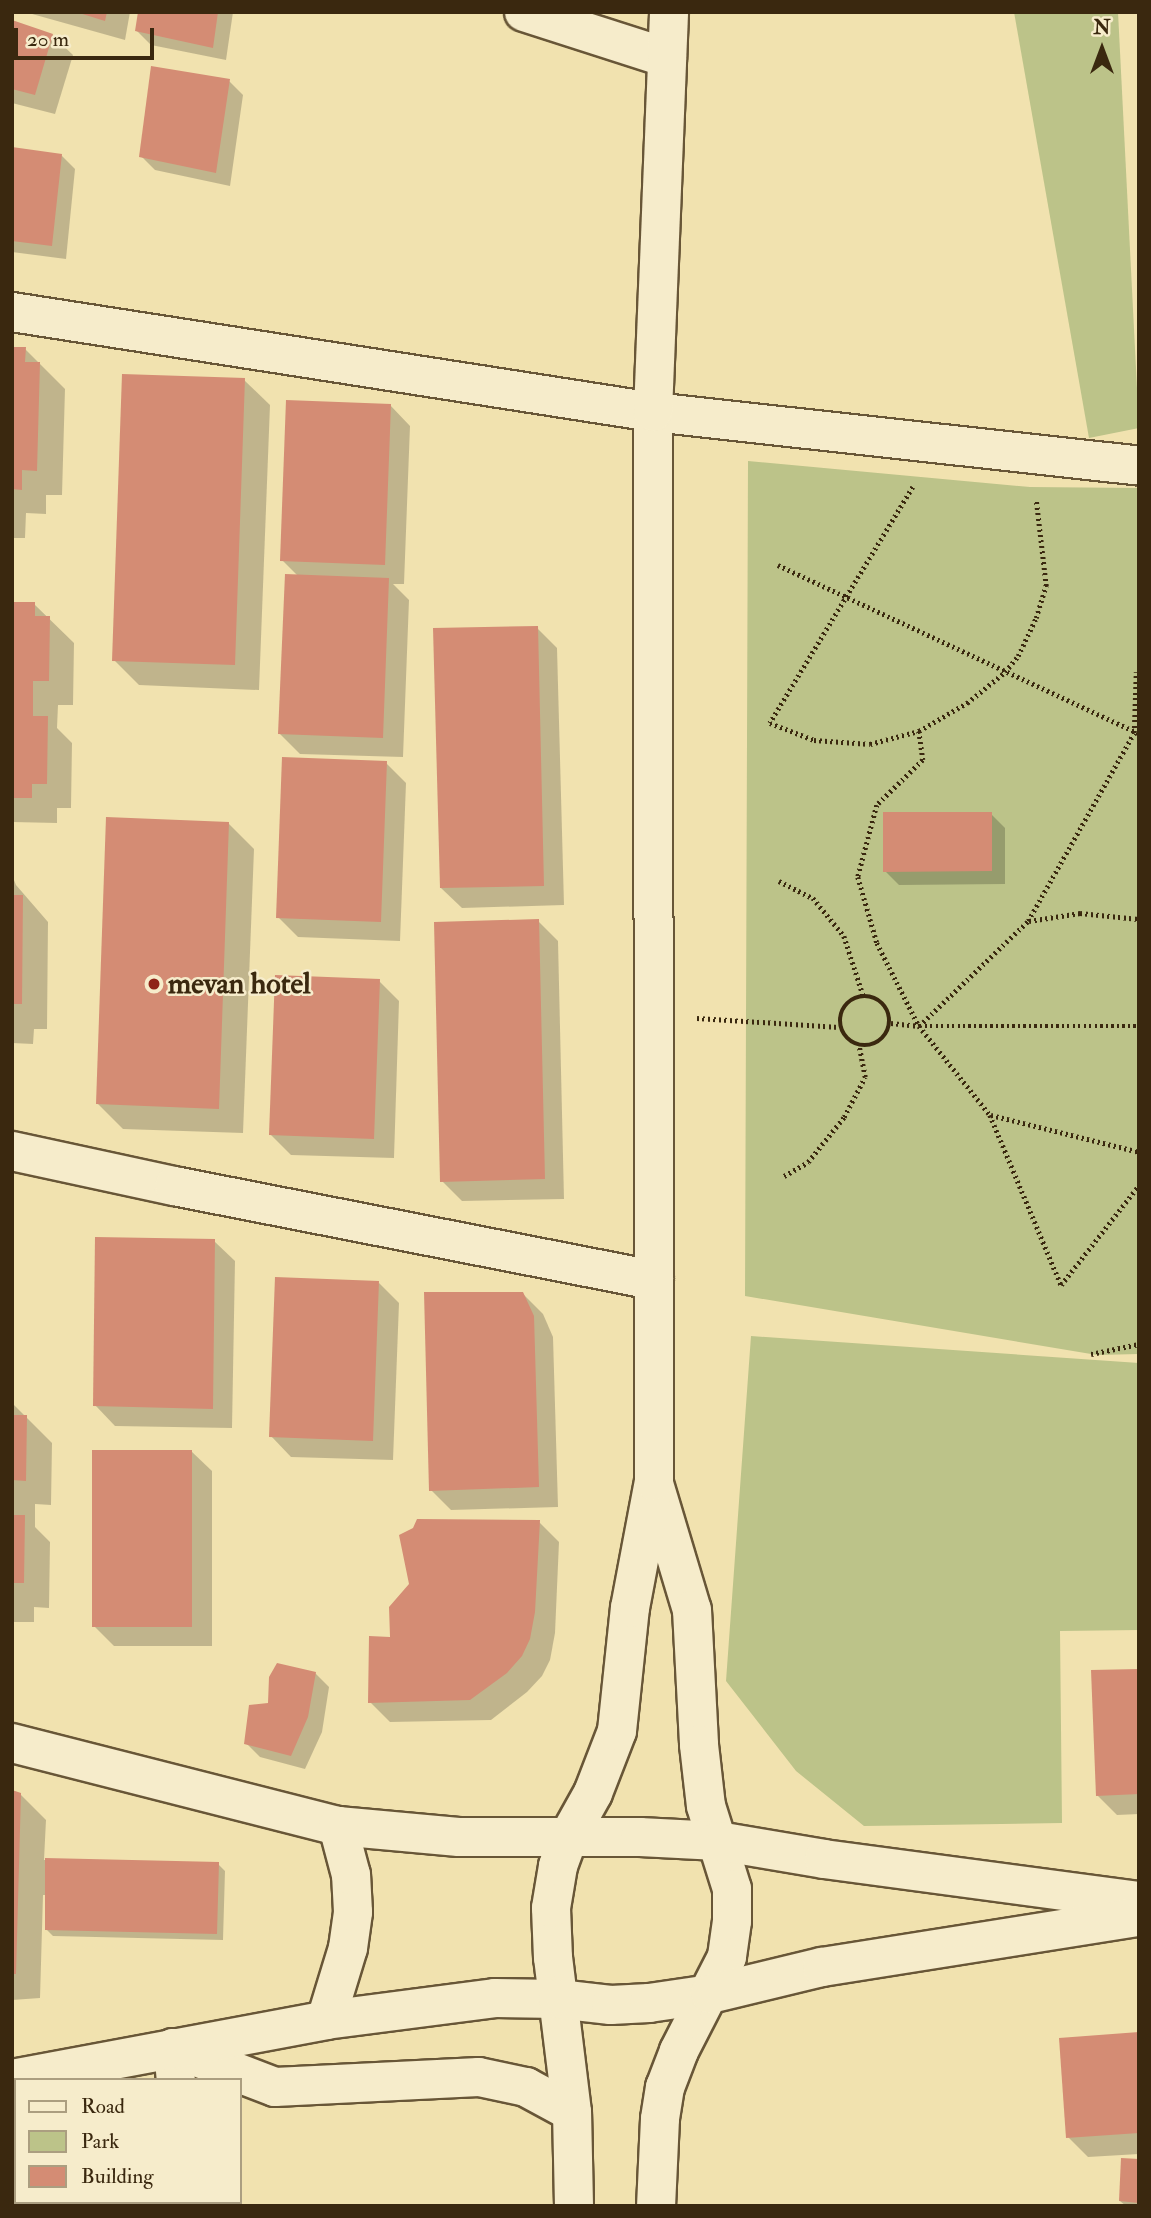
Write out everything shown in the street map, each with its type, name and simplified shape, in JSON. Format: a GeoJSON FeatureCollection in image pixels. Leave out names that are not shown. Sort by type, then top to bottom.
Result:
{"type":"FeatureCollection","features":[{"type":"Feature","properties":{"kind":"street"},"geometry":{"type":"LineString","coordinates":[[524,12],[667,58]]}},
{"type":"Feature","properties":{"kind":"street"},"geometry":{"type":"LineString","coordinates":[[574,2206],[572,2112],[558,1999],[551,1908],[558,1866],[569,1836],[593,1793],[617,1731],[629,1608],[654,1481],[653,412],[669,12]]}},
{"type":"Feature","properties":{"kind":"street"},"geometry":{"type":"LineString","coordinates":[[12,312],[653,412],[1139,466]]}},
{"type":"Feature","properties":{"kind":"street"},"geometry":{"type":"LineString","coordinates":[[12,1151],[174,1186],[654,1280]]}},
{"type":"Feature","properties":{"kind":"street"},"geometry":{"type":"LineString","coordinates":[[654,1481],[692,1610],[699,1745],[706,1807],[732,1889],[732,1921],[727,1957],[679,2051],[665,2087],[660,2119],[656,2206]]}},
{"type":"Feature","properties":{"kind":"street"},"geometry":{"type":"LineString","coordinates":[[12,1743],[338,1826],[459,1837],[569,1836],[718,1841],[824,1859],[1139,1901]]}},
{"type":"Feature","properties":{"kind":"street"},"geometry":{"type":"LineString","coordinates":[[326,2020],[348,1948],[353,1912],[351,1875],[338,1826]]}},
{"type":"Feature","properties":{"kind":"street"},"geometry":{"type":"LineString","coordinates":[[23,2078],[174,2064],[326,2020],[495,1998],[558,1999],[611,2005],[649,2003],[710,1994],[822,1968],[1139,1917]]}},
{"type":"Feature","properties":{"kind":"street"},"geometry":{"type":"LineString","coordinates":[[174,2064],[235,2078]]}},
{"type":"Feature","properties":{"kind":"street"},"geometry":{"type":"LineString","coordinates":[[242,2079],[275,2087],[479,2077],[526,2087],[572,2112]]}},
{"type":"Feature","properties":{"kind":"path"},"geometry":{"type":"LineString","coordinates":[[913,487],[770,723],[814,740],[870,744],[919,731],[967,703],[1005,671],[1018,656],[1036,618],[1046,586],[1036,500]]}},
{"type":"Feature","properties":{"kind":"path"},"geometry":{"type":"LineString","coordinates":[[778,565],[1137,733]]}},
{"type":"Feature","properties":{"kind":"path"},"geometry":{"type":"LineString","coordinates":[[919,1026],[1028,921],[1137,733],[1136,672]]}},
{"type":"Feature","properties":{"kind":"path"},"geometry":{"type":"LineString","coordinates":[[919,731],[923,760],[877,805],[858,877],[877,943],[919,1026],[990,1115],[1062,1285],[1139,1185]]}},
{"type":"Feature","properties":{"kind":"path"},"geometry":{"type":"LineString","coordinates":[[779,881],[813,898],[844,936],[863,995]]}},
{"type":"Feature","properties":{"kind":"path"},"geometry":{"type":"LineString","coordinates":[[1028,921],[1080,913],[1139,919]]}},
{"type":"Feature","properties":{"kind":"path"},"geometry":{"type":"LineString","coordinates":[[863,995],[878,998],[888,1009],[891,1023],[886,1037],[874,1045],[859,1046],[847,1039],[839,1027],[841,1012],[849,1000],[863,995]]}},
{"type":"Feature","properties":{"kind":"path"},"geometry":{"type":"LineString","coordinates":[[654,1015],[839,1027]]}},
{"type":"Feature","properties":{"kind":"path"},"geometry":{"type":"LineString","coordinates":[[891,1023],[919,1026],[1139,1026]]}},
{"type":"Feature","properties":{"kind":"path"},"geometry":{"type":"LineString","coordinates":[[784,1176],[808,1162],[844,1117],[865,1077],[859,1046]]}},
{"type":"Feature","properties":{"kind":"path"},"geometry":{"type":"LineString","coordinates":[[990,1115],[1139,1152]]}},
{"type":"Feature","properties":{"kind":"path"},"geometry":{"type":"LineString","coordinates":[[1091,1354],[1139,1344]]}},
{"type":"Feature","properties":{"kind":"green space"},"geometry":{"type":"Polygon","coordinates":[[[1014,12],[1118,12],[1139,428],[1089,438],[1014,12]]]}},
{"type":"Feature","properties":{"kind":"green space"},"geometry":{"type":"Polygon","coordinates":[[[748,461],[1030,487],[1139,488],[1139,1354],[1097,1355],[745,1296],[748,461]]]}},
{"type":"Feature","properties":{"kind":"green space"},"geometry":{"type":"Polygon","coordinates":[[[751,1336],[1139,1363],[1139,1630],[1060,1631],[1062,1823],[864,1826],[796,1771],[726,1681],[751,1336]]]}},
{"type":"Feature","properties":{"kind":"building"},"geometry":{"type":"Polygon","coordinates":[[[76,12],[107,12],[105,21],[76,12]]]}},
{"type":"Feature","properties":{"kind":"building"},"geometry":{"type":"Polygon","coordinates":[[[138,12],[218,12],[213,48],[135,31],[138,12]]]}},
{"type":"Feature","properties":{"kind":"building"},"geometry":{"type":"Polygon","coordinates":[[[12,20],[53,34],[35,95],[12,89],[12,20]]]}},
{"type":"Feature","properties":{"kind":"building"},"geometry":{"type":"Polygon","coordinates":[[[151,66],[230,79],[216,173],[139,157],[151,66]]]}},
{"type":"Feature","properties":{"kind":"building"},"geometry":{"type":"Polygon","coordinates":[[[12,147],[62,154],[52,246],[12,241],[12,147]]]}},
{"type":"Feature","properties":{"kind":"building"},"geometry":{"type":"Polygon","coordinates":[[[12,347],[26,347],[25,362],[40,362],[37,471],[22,470],[22,490],[12,489],[12,347]]]}},
{"type":"Feature","properties":{"kind":"building"},"geometry":{"type":"Polygon","coordinates":[[[122,374],[245,378],[235,665],[112,661],[122,374]]]}},
{"type":"Feature","properties":{"kind":"building"},"geometry":{"type":"Polygon","coordinates":[[[286,400],[391,404],[385,565],[280,561],[286,400]]]}},
{"type":"Feature","properties":{"kind":"building"},"geometry":{"type":"Polygon","coordinates":[[[285,574],[389,578],[383,738],[278,734],[285,574]]]}},
{"type":"Feature","properties":{"kind":"building"},"geometry":{"type":"Polygon","coordinates":[[[12,602],[35,602],[35,616],[50,616],[49,681],[33,681],[33,716],[48,716],[47,784],[32,784],[32,798],[12,798],[12,602]]]}},
{"type":"Feature","properties":{"kind":"building"},"geometry":{"type":"Polygon","coordinates":[[[538,626],[544,886],[440,888],[433,628],[538,626]]]}},
{"type":"Feature","properties":{"kind":"building"},"geometry":{"type":"Polygon","coordinates":[[[282,757],[387,761],[381,922],[276,918],[282,757]]]}},
{"type":"Feature","properties":{"kind":"building"},"geometry":{"type":"Polygon","coordinates":[[[883,812],[992,812],[992,871],[883,872],[883,812]]]}},
{"type":"Feature","properties":{"kind":"building"},"geometry":{"type":"Polygon","coordinates":[[[106,817],[229,822],[219,1109],[96,1104],[106,817]]]}},
{"type":"Feature","properties":{"kind":"building"},"geometry":{"type":"Polygon","coordinates":[[[12,895],[23,895],[22,1004],[12,1004],[12,895]]]}},
{"type":"Feature","properties":{"kind":"building"},"geometry":{"type":"Polygon","coordinates":[[[539,919],[545,1179],[440,1182],[434,922],[539,919]]]}},
{"type":"Feature","properties":{"kind":"building"},"geometry":{"type":"Polygon","coordinates":[[[275,975],[380,979],[374,1139],[269,1135],[275,975]]]}},
{"type":"Feature","properties":{"kind":"building"},"geometry":{"type":"Polygon","coordinates":[[[95,1237],[215,1239],[213,1409],[93,1406],[95,1237]]]}},
{"type":"Feature","properties":{"kind":"building"},"geometry":{"type":"Polygon","coordinates":[[[275,1277],[379,1281],[373,1441],[269,1437],[275,1277]]]}},
{"type":"Feature","properties":{"kind":"building"},"geometry":{"type":"Polygon","coordinates":[[[424,1292],[523,1292],[534,1316],[539,1487],[429,1491],[424,1292]]]}},
{"type":"Feature","properties":{"kind":"building"},"geometry":{"type":"Polygon","coordinates":[[[12,1415],[27,1415],[26,1481],[12,1480],[12,1415]]]}},
{"type":"Feature","properties":{"kind":"building"},"geometry":{"type":"Polygon","coordinates":[[[92,1450],[192,1450],[192,1627],[92,1627],[92,1450]]]}},
{"type":"Feature","properties":{"kind":"building"},"geometry":{"type":"Polygon","coordinates":[[[12,1515],[25,1515],[24,1583],[12,1583],[12,1515]]]}},
{"type":"Feature","properties":{"kind":"building"},"geometry":{"type":"Polygon","coordinates":[[[417,1519],[540,1520],[535,1612],[530,1639],[522,1656],[507,1673],[470,1700],[368,1703],[369,1636],[390,1637],[389,1607],[409,1584],[399,1535],[413,1528],[417,1519]]]}},
{"type":"Feature","properties":{"kind":"building"},"geometry":{"type":"Polygon","coordinates":[[[277,1663],[316,1672],[308,1717],[291,1756],[244,1744],[249,1705],[268,1703],[269,1677],[277,1663]]]}},
{"type":"Feature","properties":{"kind":"building"},"geometry":{"type":"Polygon","coordinates":[[[1139,1669],[1139,1794],[1096,1796],[1091,1670],[1139,1669]]]}},
{"type":"Feature","properties":{"kind":"building"},"geometry":{"type":"Polygon","coordinates":[[[12,1790],[21,1793],[16,1974],[12,1974],[12,1790]]]}},
{"type":"Feature","properties":{"kind":"building"},"geometry":{"type":"Polygon","coordinates":[[[45,1858],[219,1862],[217,1934],[45,1930],[45,1858]]]}},
{"type":"Feature","properties":{"kind":"building"},"geometry":{"type":"Polygon","coordinates":[[[1139,2032],[1139,2133],[1066,2138],[1059,2038],[1139,2032]]]}},
{"type":"Feature","properties":{"kind":"building"},"geometry":{"type":"Polygon","coordinates":[[[1121,2158],[1139,2159],[1139,2203],[1119,2201],[1121,2158]]]}},
{"type":"Feature","properties":{"kind":"building"},"geometry":{"type":"Polygon","coordinates":[[[58,2204],[126,2204],[126,2206],[58,2204]]]}},
{"type":"Feature","properties":{"kind":"place","name":"mevan hotel"},"geometry":{"type":"Point","coordinates":[154,984]}}]}
